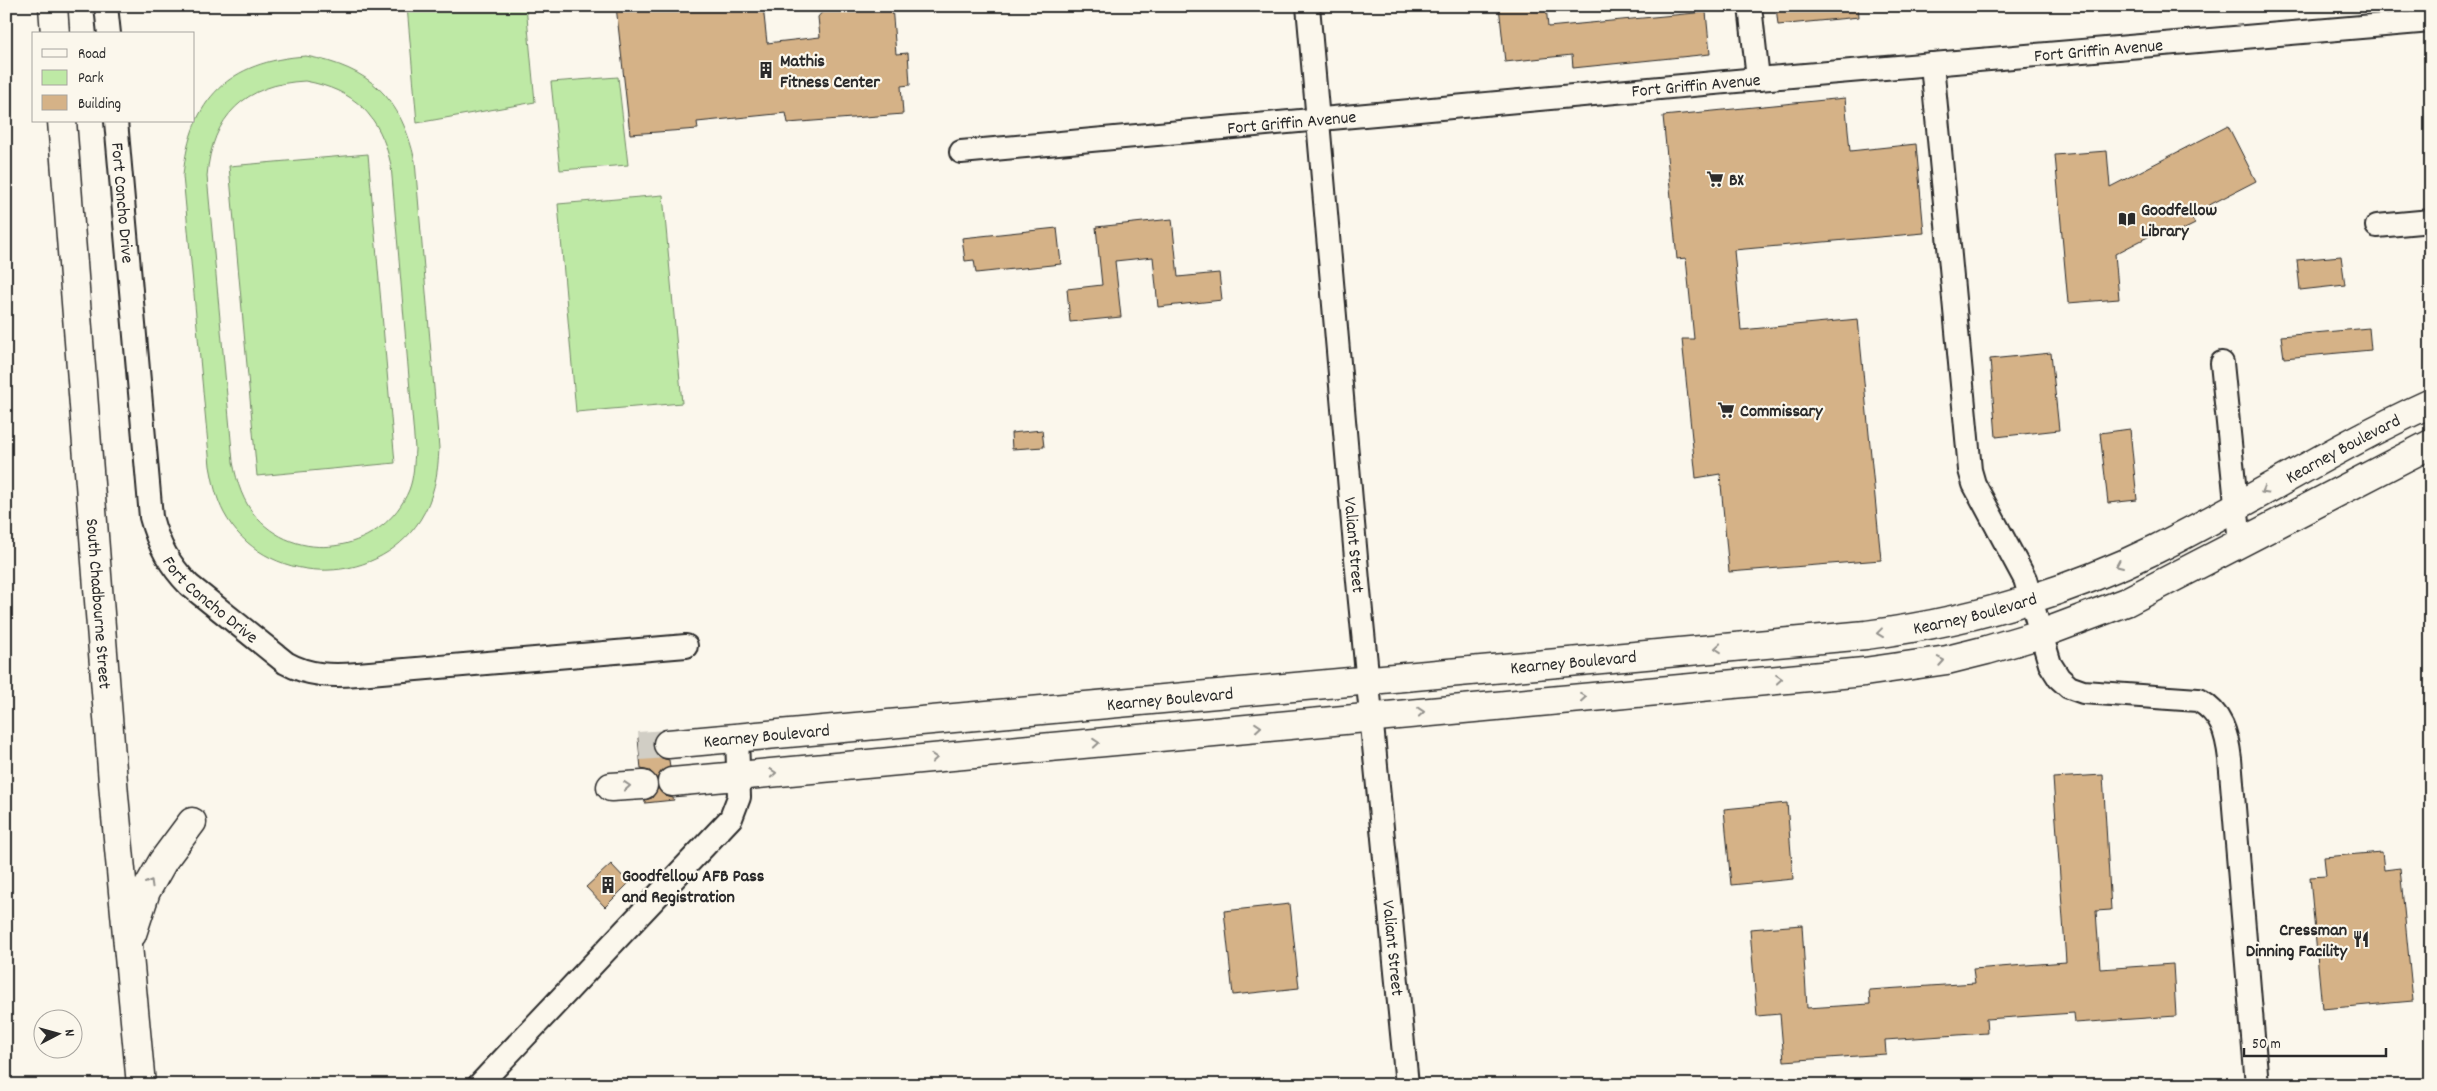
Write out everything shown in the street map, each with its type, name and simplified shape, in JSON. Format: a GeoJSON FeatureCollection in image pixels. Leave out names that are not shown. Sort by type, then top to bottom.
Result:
{"type":"FeatureCollection","features":[{"type":"Feature","properties":{"kind":"street"},"geometry":{"type":"LineString","coordinates":[[53,6],[55,32]]}},
{"type":"Feature","properties":{"kind":"street"},"geometry":{"type":"LineString","coordinates":[[106,6],[109,32]]}},
{"type":"Feature","properties":{"kind":"street","name":"Valiant Street"},"geometry":{"type":"LineString","coordinates":[[1308,6],[1407,1085]]}},
{"type":"Feature","properties":{"kind":"street"},"geometry":{"type":"LineString","coordinates":[[1750,6],[1758,79]]}},
{"type":"Feature","properties":{"kind":"street","name":"Fort Griffin Avenue"},"geometry":{"type":"LineString","coordinates":[[961,152],[1758,79],[2431,21]]}},
{"type":"Feature","properties":{"kind":"street"},"geometry":{"type":"LineString","coordinates":[[1932,64],[1970,470],[1980,498],[2015,559],[2033,599],[2050,664],[2059,678],[2069,687],[2083,692],[2198,700],[2208,705],[2223,726],[2229,753],[2257,1085]]}},
{"type":"Feature","properties":{"kind":"street","name":"South Chadbourne Street"},"geometry":{"type":"LineString","coordinates":[[62,122],[114,794],[141,1085]]}},
{"type":"Feature","properties":{"kind":"street","name":"Fort Concho Drive"},"geometry":{"type":"LineString","coordinates":[[116,122],[151,517],[157,540],[166,557],[176,573],[189,585],[286,663],[299,670],[316,674],[358,674],[686,646]]}},
{"type":"Feature","properties":{"kind":"street"},"geometry":{"type":"LineString","coordinates":[[2377,226],[2431,221]]}},
{"type":"Feature","properties":{"kind":"street"},"geometry":{"type":"LineString","coordinates":[[2222,363],[2240,543]]}},
{"type":"Feature","properties":{"kind":"street","name":"Kearney Boulevard"},"geometry":{"type":"LineString","coordinates":[[668,744],[1885,632],[1945,622],[2033,599],[2155,549],[2368,434],[2431,403]]}},
{"type":"Feature","properties":{"kind":"street","name":"Kearney Boulevard"},"geometry":{"type":"LineString","coordinates":[[672,782],[1882,670],[1947,660],[2041,634],[2126,602],[2431,444]]}},
{"type":"Feature","properties":{"kind":"street"},"geometry":{"type":"LineString","coordinates":[[479,1085],[731,818],[739,797],[740,776],[737,738]]}},
{"type":"Feature","properties":{"kind":"street"},"geometry":{"type":"LineString","coordinates":[[611,787],[643,785]]}},
{"type":"Feature","properties":{"kind":"street"},"geometry":{"type":"LineString","coordinates":[[128,945],[146,891],[163,861],[192,822]]}},
{"type":"Feature","properties":{"kind":"green space"},"geometry":{"type":"Polygon","coordinates":[[[407,6],[526,6],[535,102],[417,123],[407,6]]]}},
{"type":"Feature","properties":{"kind":"green space"},"geometry":{"type":"Polygon","coordinates":[[[306,56],[348,68],[365,78],[379,89],[401,119],[415,161],[439,448],[438,467],[432,494],[425,512],[400,543],[376,559],[348,568],[320,570],[291,566],[265,555],[242,537],[224,513],[217,496],[210,466],[183,176],[187,149],[194,125],[218,89],[235,76],[255,66],[279,59],[306,56]],[[305,81],[284,83],[265,89],[235,107],[224,120],[216,136],[210,155],[207,176],[233,462],[239,485],[244,499],[252,512],[275,533],[296,543],[318,546],[340,545],[362,538],[381,527],[397,510],[409,490],[415,449],[391,165],[380,132],[363,108],[351,98],[323,85],[305,81]]]}},
{"type":"Feature","properties":{"kind":"green space"},"geometry":{"type":"Polygon","coordinates":[[[618,77],[628,165],[560,170],[551,82],[618,77]]]}},
{"type":"Feature","properties":{"kind":"green space"},"geometry":{"type":"Polygon","coordinates":[[[368,154],[395,463],[257,476],[229,166],[368,154]]]}},
{"type":"Feature","properties":{"kind":"green space"},"geometry":{"type":"Polygon","coordinates":[[[663,195],[682,403],[576,412],[558,204],[663,195]]]}},
{"type":"Feature","properties":{"kind":"building","name":"Mathis Fitness Center"},"geometry":{"type":"Polygon","coordinates":[[[616,6],[763,6],[767,43],[820,37],[818,17],[827,6],[892,6],[896,54],[908,53],[910,85],[901,86],[903,114],[788,123],[786,113],[697,122],[698,129],[630,134],[616,6]]]}},
{"type":"Feature","properties":{"kind":"building"},"geometry":{"type":"Polygon","coordinates":[[[1499,6],[1546,6],[1548,27],[1706,12],[1710,54],[1573,68],[1572,55],[1505,62],[1499,6]]]}},
{"type":"Feature","properties":{"kind":"building"},"geometry":{"type":"Polygon","coordinates":[[[1776,6],[1858,6],[1859,17],[1778,25],[1776,6]]]}},
{"type":"Feature","properties":{"kind":"building"},"geometry":{"type":"Polygon","coordinates":[[[1845,98],[1850,151],[1916,144],[1924,233],[1734,250],[1741,330],[1858,319],[1881,560],[1729,572],[1720,474],[1696,478],[1682,339],[1694,339],[1686,258],[1677,259],[1663,116],[1845,98]]]}},
{"type":"Feature","properties":{"kind":"building","name":"Goodfellow Library"},"geometry":{"type":"Polygon","coordinates":[[[2228,126],[2256,181],[2190,215],[2195,224],[2169,237],[2165,228],[2115,254],[2119,299],[2068,303],[2055,155],[2107,151],[2110,187],[2228,126]]]}},
{"type":"Feature","properties":{"kind":"building"},"geometry":{"type":"Polygon","coordinates":[[[1172,219],[1178,277],[1219,273],[1222,300],[1158,307],[1153,257],[1115,261],[1121,317],[1070,322],[1067,289],[1102,285],[1096,227],[1172,219]]]}},
{"type":"Feature","properties":{"kind":"building"},"geometry":{"type":"Polygon","coordinates":[[[1057,228],[1061,264],[976,273],[974,260],[965,261],[962,238],[1057,228]]]}},
{"type":"Feature","properties":{"kind":"building"},"geometry":{"type":"Polygon","coordinates":[[[2341,256],[2345,285],[2300,290],[2297,260],[2341,256]]]}},
{"type":"Feature","properties":{"kind":"building"},"geometry":{"type":"Polygon","coordinates":[[[2369,328],[2371,350],[2284,358],[2281,336],[2369,328]]]}},
{"type":"Feature","properties":{"kind":"building"},"geometry":{"type":"Polygon","coordinates":[[[2051,353],[2059,430],[1996,437],[1990,359],[2051,353]]]}},
{"type":"Feature","properties":{"kind":"building"},"geometry":{"type":"Polygon","coordinates":[[[2130,429],[2137,500],[2108,503],[2100,433],[2130,429]]]}},
{"type":"Feature","properties":{"kind":"building"},"geometry":{"type":"Polygon","coordinates":[[[1042,430],[1044,447],[1012,449],[1011,433],[1042,430]]]}},
{"type":"Feature","properties":{"kind":"building"},"geometry":{"type":"Polygon","coordinates":[[[655,736],[652,745],[655,753],[661,758],[669,760],[670,767],[663,770],[657,779],[650,771],[641,769],[638,738],[655,736]]]}},
{"type":"Feature","properties":{"kind":"building"},"geometry":{"type":"Polygon","coordinates":[[[2103,775],[2111,910],[2096,911],[2100,969],[2173,964],[2176,1016],[2075,1023],[2074,1013],[1986,1019],[1987,1033],[1885,1040],[1886,1054],[1784,1061],[1780,1014],[1757,1016],[1750,929],[1802,925],[1807,1008],[1870,1004],[1869,990],[1975,983],[1973,969],[2066,962],[2053,778],[2103,775]]]}},
{"type":"Feature","properties":{"kind":"building"},"geometry":{"type":"Polygon","coordinates":[[[658,788],[665,796],[674,800],[645,803],[645,800],[652,798],[658,788]]]}},
{"type":"Feature","properties":{"kind":"building"},"geometry":{"type":"Polygon","coordinates":[[[1787,803],[1793,879],[1731,885],[1724,809],[1787,803]]]}},
{"type":"Feature","properties":{"kind":"building","name":"Cressman Dinning Facility"},"geometry":{"type":"Polygon","coordinates":[[[2382,852],[2384,870],[2400,868],[2413,1001],[2322,1009],[2310,877],[2326,876],[2324,857],[2382,852]]]}},
{"type":"Feature","properties":{"kind":"building","name":"Goodfellow AFB Pass and Registration"},"geometry":{"type":"Polygon","coordinates":[[[611,864],[629,883],[605,907],[586,887],[611,864]]]}},
{"type":"Feature","properties":{"kind":"building"},"geometry":{"type":"Polygon","coordinates":[[[1290,904],[1299,988],[1233,995],[1224,911],[1290,904]]]}},
{"type":"Feature","properties":{"kind":"tunnel"},"geometry":{"type":"LineString","coordinates":[[639,746],[668,744]]}},
{"type":"Feature","properties":{"kind":"place","name":"Mathis Fitness Center"},"geometry":{"type":"Point","coordinates":[766,70]}},
{"type":"Feature","properties":{"kind":"place","name":"BX"},"geometry":{"type":"Point","coordinates":[1715,179]}},
{"type":"Feature","properties":{"kind":"place","name":"Goodfellow Library"},"geometry":{"type":"Point","coordinates":[2127,219]}},
{"type":"Feature","properties":{"kind":"place","name":"Commissary"},"geometry":{"type":"Point","coordinates":[1726,410]}},
{"type":"Feature","properties":{"kind":"place","name":"Goodfellow AFB Pass and Registration"},"geometry":{"type":"Point","coordinates":[608,885]}},
{"type":"Feature","properties":{"kind":"place","name":"Cressman Dinning Facility"},"geometry":{"type":"Point","coordinates":[2361,939]}}]}
